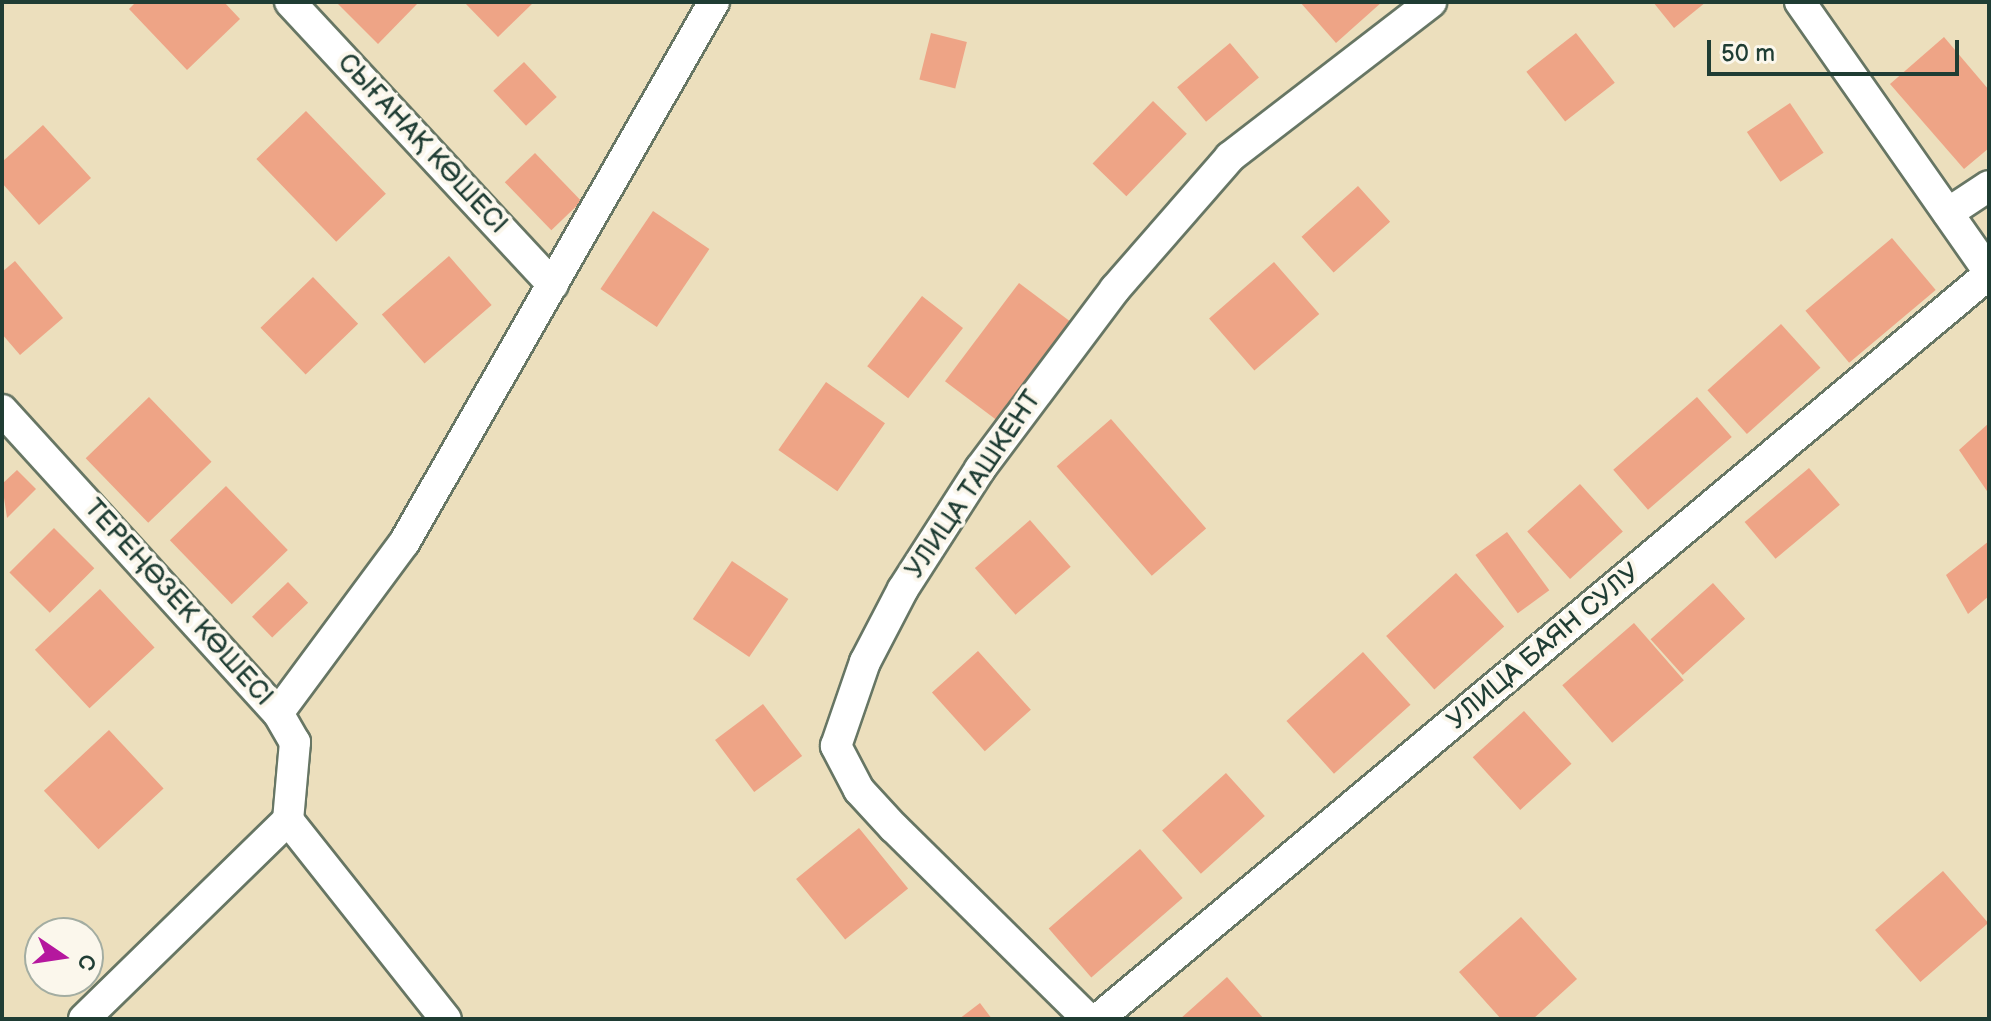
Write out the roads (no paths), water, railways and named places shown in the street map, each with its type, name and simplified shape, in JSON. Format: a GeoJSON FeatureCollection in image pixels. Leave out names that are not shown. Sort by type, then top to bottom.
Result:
{"type":"FeatureCollection","features":[{"type":"Feature","properties":{"kind":"street","name":"СЫҒАНАҚ КӨШЕСІ"},"geometry":{"type":"LineString","coordinates":[[290,2],[553,285]]}},
{"type":"Feature","properties":{"kind":"street"},"geometry":{"type":"LineString","coordinates":[[278,713],[404,543],[714,2]]}},
{"type":"Feature","properties":{"kind":"street","name":"УЛИЦА ТАШКЕНТ"},"geometry":{"type":"LineString","coordinates":[[1088,1019],[894,828],[859,790],[836,746],[865,662],[903,589],[980,469],[1115,289],[1230,157],[1431,2]]}},
{"type":"Feature","properties":{"kind":"street"},"geometry":{"type":"LineString","coordinates":[[1800,2],[1989,273]]}},
{"type":"Feature","properties":{"kind":"street"},"geometry":{"type":"LineString","coordinates":[[1948,213],[1989,186]]}},
{"type":"Feature","properties":{"kind":"street","name":"УЛИЦА БАЯН СУЛУ"},"geometry":{"type":"LineString","coordinates":[[1098,1019],[1989,273]]}},
{"type":"Feature","properties":{"kind":"street","name":"ТЕРЕҢӨЗЕК КӨШЕСІ"},"geometry":{"type":"LineString","coordinates":[[2,410],[278,713],[295,742],[288,820]]}},
{"type":"Feature","properties":{"kind":"street"},"geometry":{"type":"LineString","coordinates":[[84,1019],[288,820],[446,1019]]}}]}
